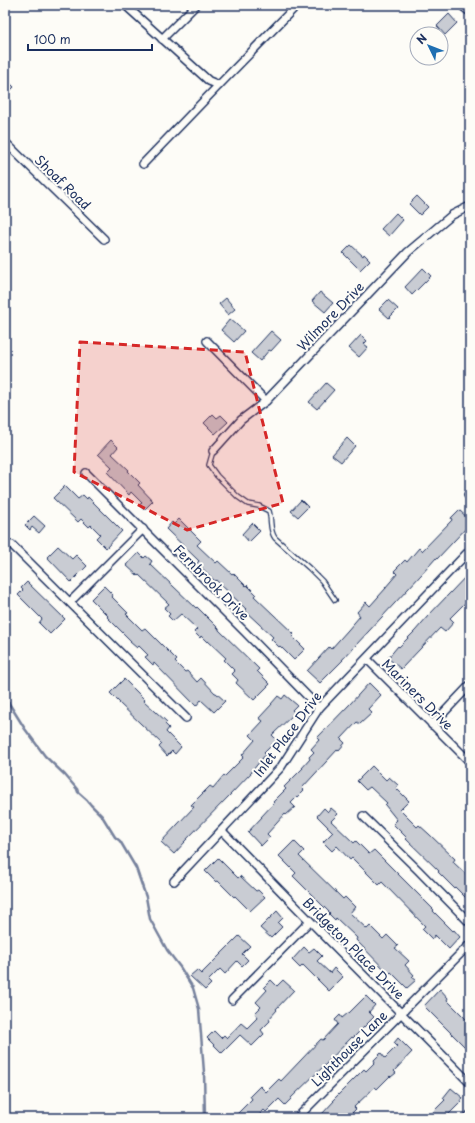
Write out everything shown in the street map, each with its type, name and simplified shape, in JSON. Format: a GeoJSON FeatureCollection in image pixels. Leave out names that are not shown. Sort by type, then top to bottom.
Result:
{"type":"FeatureCollection","features":[{"type":"Feature","properties":{"kind":"main road"},"geometry":{"type":"LineString","coordinates":[[465,5],[470,9]]}},
{"type":"Feature","properties":{"kind":"street"},"geometry":{"type":"LineString","coordinates":[[125,5],[209,81],[219,85]]}},
{"type":"Feature","properties":{"kind":"street"},"geometry":{"type":"LineString","coordinates":[[162,39],[196,5]]}},
{"type":"Feature","properties":{"kind":"street"},"geometry":{"type":"LineString","coordinates":[[143,164],[296,5]]}},
{"type":"Feature","properties":{"kind":"street","name":"Shoaf Road"},"geometry":{"type":"LineString","coordinates":[[5,142],[104,239]]}},
{"type":"Feature","properties":{"kind":"street","name":"Wilmore Drive"},"geometry":{"type":"LineString","coordinates":[[213,451],[242,420],[266,401],[408,252],[452,215],[470,206]]}},
{"type":"Feature","properties":{"kind":"street"},"geometry":{"type":"LineString","coordinates":[[208,341],[266,401]]}},
{"type":"Feature","properties":{"kind":"street","name":"Fernbrook Drive"},"geometry":{"type":"LineString","coordinates":[[86,473],[319,708]]}},
{"type":"Feature","properties":{"kind":"street"},"geometry":{"type":"LineString","coordinates":[[70,602],[143,529]]}},
{"type":"Feature","properties":{"kind":"street"},"geometry":{"type":"LineString","coordinates":[[12,545],[186,718]]}},
{"type":"Feature","properties":{"kind":"street","name":"Inlet Place Drive"},"geometry":{"type":"LineString","coordinates":[[174,881],[281,767],[319,708],[470,550]]}},
{"type":"Feature","properties":{"kind":"street","name":"Mariners Drive"},"geometry":{"type":"LineString","coordinates":[[367,659],[470,762]]}},
{"type":"Feature","properties":{"kind":"street"},"geometry":{"type":"LineString","coordinates":[[432,725],[470,685]]}},
{"type":"Feature","properties":{"kind":"street"},"geometry":{"type":"LineString","coordinates":[[363,816],[470,923]]}},
{"type":"Feature","properties":{"kind":"street","name":"Bridgeton Place Drive"},"geometry":{"type":"LineString","coordinates":[[222,830],[310,922],[470,1083]]}},
{"type":"Feature","properties":{"kind":"street"},"geometry":{"type":"LineString","coordinates":[[232,1000],[310,922]]}},
{"type":"Feature","properties":{"kind":"street","name":"Lighthouse Lane"},"geometry":{"type":"LineString","coordinates":[[297,1118],[470,944]]}},
{"type":"Feature","properties":{"kind":"street"},"geometry":{"type":"LineString","coordinates":[[467,1118],[470,1115]]}},
{"type":"Feature","properties":{"kind":"lane"},"geometry":{"type":"LineString","coordinates":[[213,451],[209,465],[216,476],[238,497],[248,504],[259,506],[269,511],[272,534],[322,581],[335,600]]}},
{"type":"Feature","properties":{"kind":"highlighted area"},"geometry":{"type":"Polygon","coordinates":[[[80,342],[245,352],[283,503],[187,530],[74,472],[80,342]]]}},
{"type":"Feature","properties":{"kind":"building"},"geometry":{"type":"Polygon","coordinates":[[[449,14],[457,23],[449,31],[449,26],[437,26],[449,14]]]}},
{"type":"Feature","properties":{"kind":"building"},"geometry":{"type":"Polygon","coordinates":[[[5,78],[14,87],[5,96],[5,78]]]}},
{"type":"Feature","properties":{"kind":"building"},"geometry":{"type":"Polygon","coordinates":[[[417,196],[428,207],[420,215],[409,204],[417,196]]]}},
{"type":"Feature","properties":{"kind":"building"},"geometry":{"type":"Polygon","coordinates":[[[396,213],[403,220],[389,236],[381,229],[396,213]]]}},
{"type":"Feature","properties":{"kind":"building"},"geometry":{"type":"Polygon","coordinates":[[[351,245],[370,260],[360,270],[343,253],[351,245]]]}},
{"type":"Feature","properties":{"kind":"building"},"geometry":{"type":"Polygon","coordinates":[[[423,268],[431,276],[412,295],[405,287],[423,268]]]}},
{"type":"Feature","properties":{"kind":"building"},"geometry":{"type":"Polygon","coordinates":[[[320,292],[333,303],[325,312],[312,301],[320,292]]]}},
{"type":"Feature","properties":{"kind":"building"},"geometry":{"type":"Polygon","coordinates":[[[226,298],[235,309],[228,315],[219,304],[226,298]]]}},
{"type":"Feature","properties":{"kind":"building"},"geometry":{"type":"Polygon","coordinates":[[[388,300],[398,309],[389,318],[379,309],[388,300]]]}},
{"type":"Feature","properties":{"kind":"building"},"geometry":{"type":"Polygon","coordinates":[[[230,319],[244,331],[234,342],[221,330],[230,319]]]}},
{"type":"Feature","properties":{"kind":"building"},"geometry":{"type":"Polygon","coordinates":[[[271,331],[281,340],[271,351],[269,350],[260,361],[251,353],[271,331]]]}},
{"type":"Feature","properties":{"kind":"building"},"geometry":{"type":"Polygon","coordinates":[[[361,335],[367,341],[364,344],[368,347],[359,357],[349,348],[361,335]]]}},
{"type":"Feature","properties":{"kind":"building"},"geometry":{"type":"Polygon","coordinates":[[[326,383],[334,390],[317,409],[309,402],[326,383]]]}},
{"type":"Feature","properties":{"kind":"building"},"geometry":{"type":"Polygon","coordinates":[[[213,414],[217,418],[221,415],[228,422],[215,434],[204,423],[213,414]]]}},
{"type":"Feature","properties":{"kind":"building"},"geometry":{"type":"Polygon","coordinates":[[[347,438],[355,446],[341,462],[332,455],[347,438]]]}},
{"type":"Feature","properties":{"kind":"building"},"geometry":{"type":"Polygon","coordinates":[[[111,440],[118,447],[112,454],[129,470],[128,471],[140,483],[138,485],[153,501],[144,510],[139,505],[142,503],[131,492],[129,495],[107,472],[112,467],[98,454],[111,440]]]}},
{"type":"Feature","properties":{"kind":"building"},"geometry":{"type":"Polygon","coordinates":[[[65,486],[78,499],[83,495],[87,499],[88,497],[122,531],[106,548],[96,538],[100,534],[91,525],[89,527],[81,519],[78,522],[53,498],[65,486]]]}},
{"type":"Feature","properties":{"kind":"building"},"geometry":{"type":"Polygon","coordinates":[[[301,500],[308,507],[298,517],[291,511],[301,500]]]}},
{"type":"Feature","properties":{"kind":"building"},"geometry":{"type":"Polygon","coordinates":[[[459,510],[470,520],[470,524],[437,559],[436,558],[343,660],[320,683],[307,671],[329,647],[331,649],[360,616],[357,612],[366,602],[370,606],[386,588],[397,574],[394,571],[405,560],[407,562],[419,548],[422,551],[452,520],[451,518],[459,510]]]}},
{"type":"Feature","properties":{"kind":"building"},"geometry":{"type":"Polygon","coordinates":[[[34,516],[45,526],[39,533],[32,527],[30,530],[25,525],[34,516]]]}},
{"type":"Feature","properties":{"kind":"building"},"geometry":{"type":"Polygon","coordinates":[[[179,519],[201,541],[197,545],[216,563],[218,561],[246,586],[247,585],[256,594],[254,596],[294,634],[292,636],[305,649],[294,660],[271,639],[273,637],[244,610],[246,609],[197,563],[199,561],[166,529],[172,522],[174,524],[179,519]]]}},
{"type":"Feature","properties":{"kind":"building"},"geometry":{"type":"Polygon","coordinates":[[[252,523],[260,531],[249,542],[242,534],[252,523]]]}},
{"type":"Feature","properties":{"kind":"building"},"geometry":{"type":"Polygon","coordinates":[[[58,546],[72,559],[76,555],[87,566],[71,582],[47,557],[58,546]]]}},
{"type":"Feature","properties":{"kind":"building"},"geometry":{"type":"Polygon","coordinates":[[[139,553],[144,558],[146,556],[152,561],[150,564],[196,608],[197,607],[259,669],[257,671],[270,684],[254,700],[236,683],[238,680],[232,674],[235,671],[224,660],[226,658],[208,641],[207,642],[201,636],[200,638],[194,632],[197,629],[181,614],[173,621],[168,616],[170,614],[164,608],[169,604],[139,575],[138,576],[126,565],[139,553]]]}},
{"type":"Feature","properties":{"kind":"building"},"geometry":{"type":"Polygon","coordinates":[[[470,572],[470,604],[467,601],[450,618],[454,622],[445,632],[440,628],[401,669],[388,658],[470,572]]]}},
{"type":"Feature","properties":{"kind":"building"},"geometry":{"type":"Polygon","coordinates":[[[27,582],[65,619],[50,634],[39,623],[42,619],[18,595],[23,590],[21,588],[27,582]]]}},
{"type":"Feature","properties":{"kind":"building"},"geometry":{"type":"Polygon","coordinates":[[[104,586],[113,595],[111,596],[128,613],[126,614],[142,630],[145,628],[177,660],[175,662],[185,672],[187,671],[197,682],[201,678],[225,701],[214,712],[201,700],[196,706],[154,663],[153,665],[145,657],[148,655],[139,646],[137,648],[130,642],[131,641],[91,599],[104,586]]]}},
{"type":"Feature","properties":{"kind":"building"},"geometry":{"type":"Polygon","coordinates":[[[124,679],[145,700],[144,701],[167,722],[165,724],[169,728],[166,732],[181,747],[175,754],[172,751],[167,756],[159,747],[162,744],[110,693],[124,679]]]}},
{"type":"Feature","properties":{"kind":"building"},"geometry":{"type":"Polygon","coordinates":[[[369,683],[381,695],[368,709],[372,713],[360,724],[357,722],[341,739],[345,743],[302,788],[304,790],[291,803],[295,807],[286,815],[285,814],[267,834],[270,837],[261,846],[248,832],[286,789],[284,787],[310,759],[309,757],[314,752],[311,749],[319,740],[317,738],[369,683]]]}},
{"type":"Feature","properties":{"kind":"building"},"geometry":{"type":"Polygon","coordinates":[[[285,695],[297,705],[292,710],[295,713],[272,735],[277,740],[264,753],[266,754],[252,772],[174,854],[161,842],[194,807],[191,805],[210,786],[213,788],[224,775],[225,776],[244,757],[242,755],[255,740],[250,735],[263,721],[259,718],[278,696],[282,699],[285,695]]]}},
{"type":"Feature","properties":{"kind":"building"},"geometry":{"type":"Polygon","coordinates":[[[372,766],[386,780],[389,777],[398,785],[396,788],[409,801],[400,810],[417,827],[419,825],[455,859],[453,862],[470,878],[470,894],[466,898],[438,872],[439,871],[406,839],[407,838],[393,824],[397,820],[385,805],[387,803],[370,787],[366,790],[357,781],[372,766]]]}},
{"type":"Feature","properties":{"kind":"building"},"geometry":{"type":"Polygon","coordinates":[[[324,808],[328,812],[331,808],[338,814],[331,821],[354,843],[356,841],[369,854],[374,850],[453,931],[454,930],[460,937],[449,949],[435,935],[432,939],[422,929],[425,926],[382,882],[379,885],[352,858],[350,860],[337,846],[332,851],[323,842],[333,832],[317,816],[324,808]]]}},
{"type":"Feature","properties":{"kind":"building"},"geometry":{"type":"Polygon","coordinates":[[[294,841],[304,851],[299,856],[343,899],[345,897],[355,907],[350,913],[367,929],[370,926],[383,939],[387,935],[398,946],[395,948],[409,961],[405,965],[414,975],[412,977],[416,980],[407,988],[391,972],[389,974],[356,940],[357,938],[336,918],[335,920],[329,914],[330,913],[293,876],[296,873],[279,856],[294,841]]]}},
{"type":"Feature","properties":{"kind":"building"},"geometry":{"type":"Polygon","coordinates":[[[218,858],[238,878],[240,876],[265,897],[250,911],[235,896],[234,897],[218,881],[216,882],[205,871],[218,858]]]}},
{"type":"Feature","properties":{"kind":"building"},"geometry":{"type":"Polygon","coordinates":[[[277,911],[283,918],[278,923],[282,927],[271,938],[260,928],[277,911]]]}},
{"type":"Feature","properties":{"kind":"building"},"geometry":{"type":"Polygon","coordinates":[[[239,936],[250,946],[242,954],[248,960],[242,966],[237,961],[225,974],[220,969],[208,981],[211,984],[205,990],[190,976],[197,970],[201,974],[239,936]]]}},
{"type":"Feature","properties":{"kind":"building"},"geometry":{"type":"Polygon","coordinates":[[[304,947],[309,952],[314,948],[322,956],[317,961],[330,973],[334,968],[343,977],[329,991],[303,965],[300,968],[292,960],[304,947]]]}},
{"type":"Feature","properties":{"kind":"building"},"geometry":{"type":"Polygon","coordinates":[[[271,980],[277,986],[283,980],[294,990],[276,1009],[277,1010],[269,1019],[270,1021],[261,1030],[264,1034],[252,1046],[240,1035],[222,1053],[207,1038],[214,1031],[221,1038],[224,1035],[227,1038],[241,1023],[247,1028],[258,1017],[255,1013],[261,1007],[256,1002],[267,990],[264,987],[271,980]]]}},
{"type":"Feature","properties":{"kind":"building"},"geometry":{"type":"Polygon","coordinates":[[[440,989],[448,998],[447,1000],[470,1023],[470,1052],[424,1006],[440,989]]]}},
{"type":"Feature","properties":{"kind":"building"},"geometry":{"type":"Polygon","coordinates":[[[366,996],[375,1005],[369,1012],[374,1017],[353,1038],[352,1037],[285,1105],[279,1099],[266,1112],[264,1110],[256,1118],[233,1118],[252,1099],[250,1096],[260,1086],[266,1092],[279,1079],[281,1081],[321,1039],[323,1040],[338,1024],[335,1020],[340,1015],[342,1018],[349,1013],[366,996]]]}},
{"type":"Feature","properties":{"kind":"building"},"geometry":{"type":"Polygon","coordinates":[[[398,1038],[412,1052],[394,1071],[396,1073],[391,1077],[390,1076],[377,1089],[375,1087],[354,1107],[356,1109],[350,1115],[349,1113],[344,1118],[326,1118],[322,1114],[334,1101],[333,1100],[364,1069],[366,1071],[381,1053],[385,1058],[397,1046],[394,1043],[398,1038]]]}},
{"type":"Feature","properties":{"kind":"building"},"geometry":{"type":"Polygon","coordinates":[[[451,1088],[463,1098],[461,1102],[445,1118],[427,1118],[445,1100],[443,1098],[451,1088]]]}},
{"type":"Feature","properties":{"kind":"waterway"},"geometry":{"type":"LineString","coordinates":[[5,697],[25,729],[45,756],[65,775],[78,792],[102,816],[115,837],[120,841],[136,868],[146,897],[150,919],[167,950],[193,988],[199,1009],[204,1072],[205,1118]]}},
{"type":"Feature","properties":{"kind":"waterway"},"geometry":{"type":"LineString","coordinates":[[5,1111],[10,1118]]}}]}
